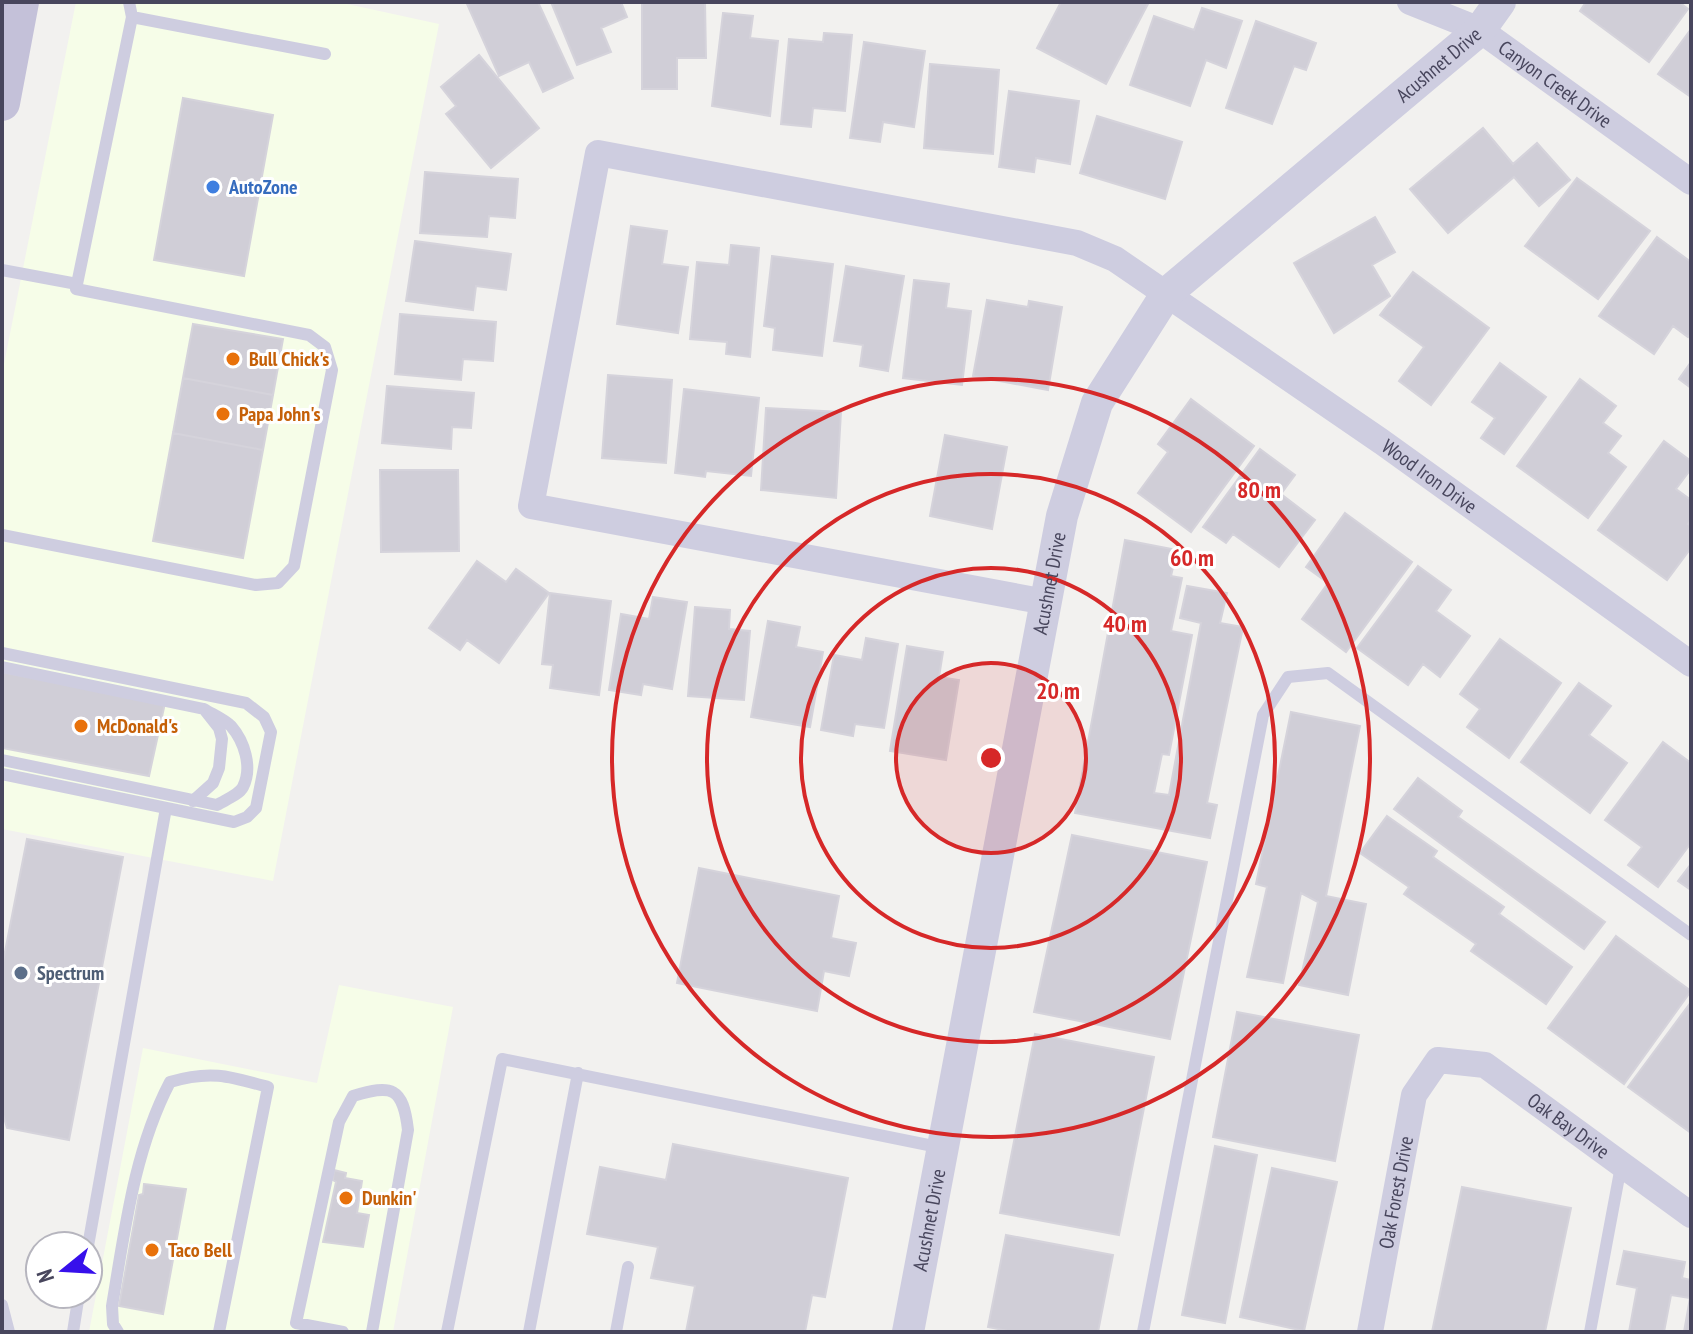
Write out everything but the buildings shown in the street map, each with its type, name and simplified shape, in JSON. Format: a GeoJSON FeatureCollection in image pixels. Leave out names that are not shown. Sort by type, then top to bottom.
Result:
{"type":"FeatureCollection","features":[{"type":"Feature","properties":{"kind":"main road"},"geometry":{"type":"LineString","coordinates":[[2,103],[21,2]]}},
{"type":"Feature","properties":{"kind":"street","name":"Canyon Creek Drive"},"geometry":{"type":"LineString","coordinates":[[1410,2],[1480,30],[1691,182]]}},
{"type":"Feature","properties":{"kind":"street","name":"Acushnet Drive"},"geometry":{"type":"LineString","coordinates":[[908,1332],[1062,516],[1097,403],[1167,293],[1480,30],[1500,2]]}},
{"type":"Feature","properties":{"kind":"street","name":"Wood Iron Drive"},"geometry":{"type":"LineString","coordinates":[[1046,602],[531,506],[598,153],[1077,243],[1115,259],[1382,442],[1691,664]]}},
{"type":"Feature","properties":{"kind":"street","name":"Oak Bay Drive"},"geometry":{"type":"LineString","coordinates":[[1438,1060],[1485,1065],[1691,1215]]}},
{"type":"Feature","properties":{"kind":"street","name":"Oak Forest Drive"},"geometry":{"type":"LineString","coordinates":[[1370,1332],[1414,1095],[1438,1060]]}},
{"type":"Feature","properties":{"kind":"lane"},"geometry":{"type":"LineString","coordinates":[[2,535],[256,585],[278,583],[294,566],[332,370],[325,347],[309,335],[76,289],[132,17],[129,2]]}},
{"type":"Feature","properties":{"kind":"lane"},"geometry":{"type":"LineString","coordinates":[[132,17],[325,54]]}},
{"type":"Feature","properties":{"kind":"lane"},"geometry":{"type":"LineString","coordinates":[[2,270],[77,284]]}},
{"type":"Feature","properties":{"kind":"lane"},"geometry":{"type":"LineString","coordinates":[[2,653],[246,703],[264,717],[271,732],[256,808],[247,817],[234,822],[2,774]]}},
{"type":"Feature","properties":{"kind":"lane"},"geometry":{"type":"LineString","coordinates":[[2,667],[204,709],[229,724],[243,743],[247,762],[243,787],[217,805],[2,760]]}},
{"type":"Feature","properties":{"kind":"lane"},"geometry":{"type":"LineString","coordinates":[[1143,1332],[1263,715],[1288,677],[1328,673],[1691,935]]}},
{"type":"Feature","properties":{"kind":"lane"},"geometry":{"type":"LineString","coordinates":[[193,801],[213,783],[219,768],[222,739],[219,728],[204,709]]}},
{"type":"Feature","properties":{"kind":"lane"},"geometry":{"type":"LineString","coordinates":[[91,1230],[166,808]]}},
{"type":"Feature","properties":{"kind":"lane"},"geometry":{"type":"LineString","coordinates":[[447,1332],[502,1059],[943,1148]]}},
{"type":"Feature","properties":{"kind":"lane"},"geometry":{"type":"LineString","coordinates":[[529,1332],[578,1073]]}},
{"type":"Feature","properties":{"kind":"lane"},"geometry":{"type":"LineString","coordinates":[[118,1332],[113,1324],[112,1306],[137,1168],[156,1110],[170,1082],[196,1074],[231,1076],[268,1087],[219,1332]]}},
{"type":"Feature","properties":{"kind":"lane"},"geometry":{"type":"LineString","coordinates":[[343,1332],[296,1323],[339,1122],[353,1096],[378,1088],[390,1090],[397,1096],[405,1110],[408,1130],[372,1332]]}},
{"type":"Feature","properties":{"kind":"lane"},"geometry":{"type":"LineString","coordinates":[[1590,1332],[1622,1163]]}},
{"type":"Feature","properties":{"kind":"lane"},"geometry":{"type":"LineString","coordinates":[[616,1332],[628,1267]]}},
{"type":"Feature","properties":{"kind":"lane"},"geometry":{"type":"LineString","coordinates":[[2,1305],[9,1332]]}},
{"type":"Feature","properties":{"kind":"lane"},"geometry":{"type":"LineString","coordinates":[[73,1332],[76,1310]]}},
{"type":"Feature","properties":{"kind":"shaded area"},"geometry":{"type":"Polygon","coordinates":[[[76,2],[338,2],[439,24],[273,881],[2,829],[2,374],[76,2]]]}},
{"type":"Feature","properties":{"kind":"shaded area"},"geometry":{"type":"Polygon","coordinates":[[[339,985],[453,1007],[393,1332],[89,1332],[93,1310],[104,1310],[104,1253],[143,1048],[317,1083],[339,985]]]}},
{"type":"Feature","properties":{"kind":"place","name":"AutoZone"},"geometry":{"type":"Point","coordinates":[213,187]}},
{"type":"Feature","properties":{"kind":"place","name":"Bull Chick's"},"geometry":{"type":"Point","coordinates":[233,359]}},
{"type":"Feature","properties":{"kind":"place","name":"Papa John's"},"geometry":{"type":"Point","coordinates":[223,414]}},
{"type":"Feature","properties":{"kind":"place","name":"McDonald's"},"geometry":{"type":"Point","coordinates":[81,726]}},
{"type":"Feature","properties":{"kind":"place","name":"Spectrum"},"geometry":{"type":"Point","coordinates":[21,973]}},
{"type":"Feature","properties":{"kind":"place","name":"Dunkin'"},"geometry":{"type":"Point","coordinates":[346,1198]}},
{"type":"Feature","properties":{"kind":"place","name":"Taco Bell"},"geometry":{"type":"Point","coordinates":[152,1250]}}]}
